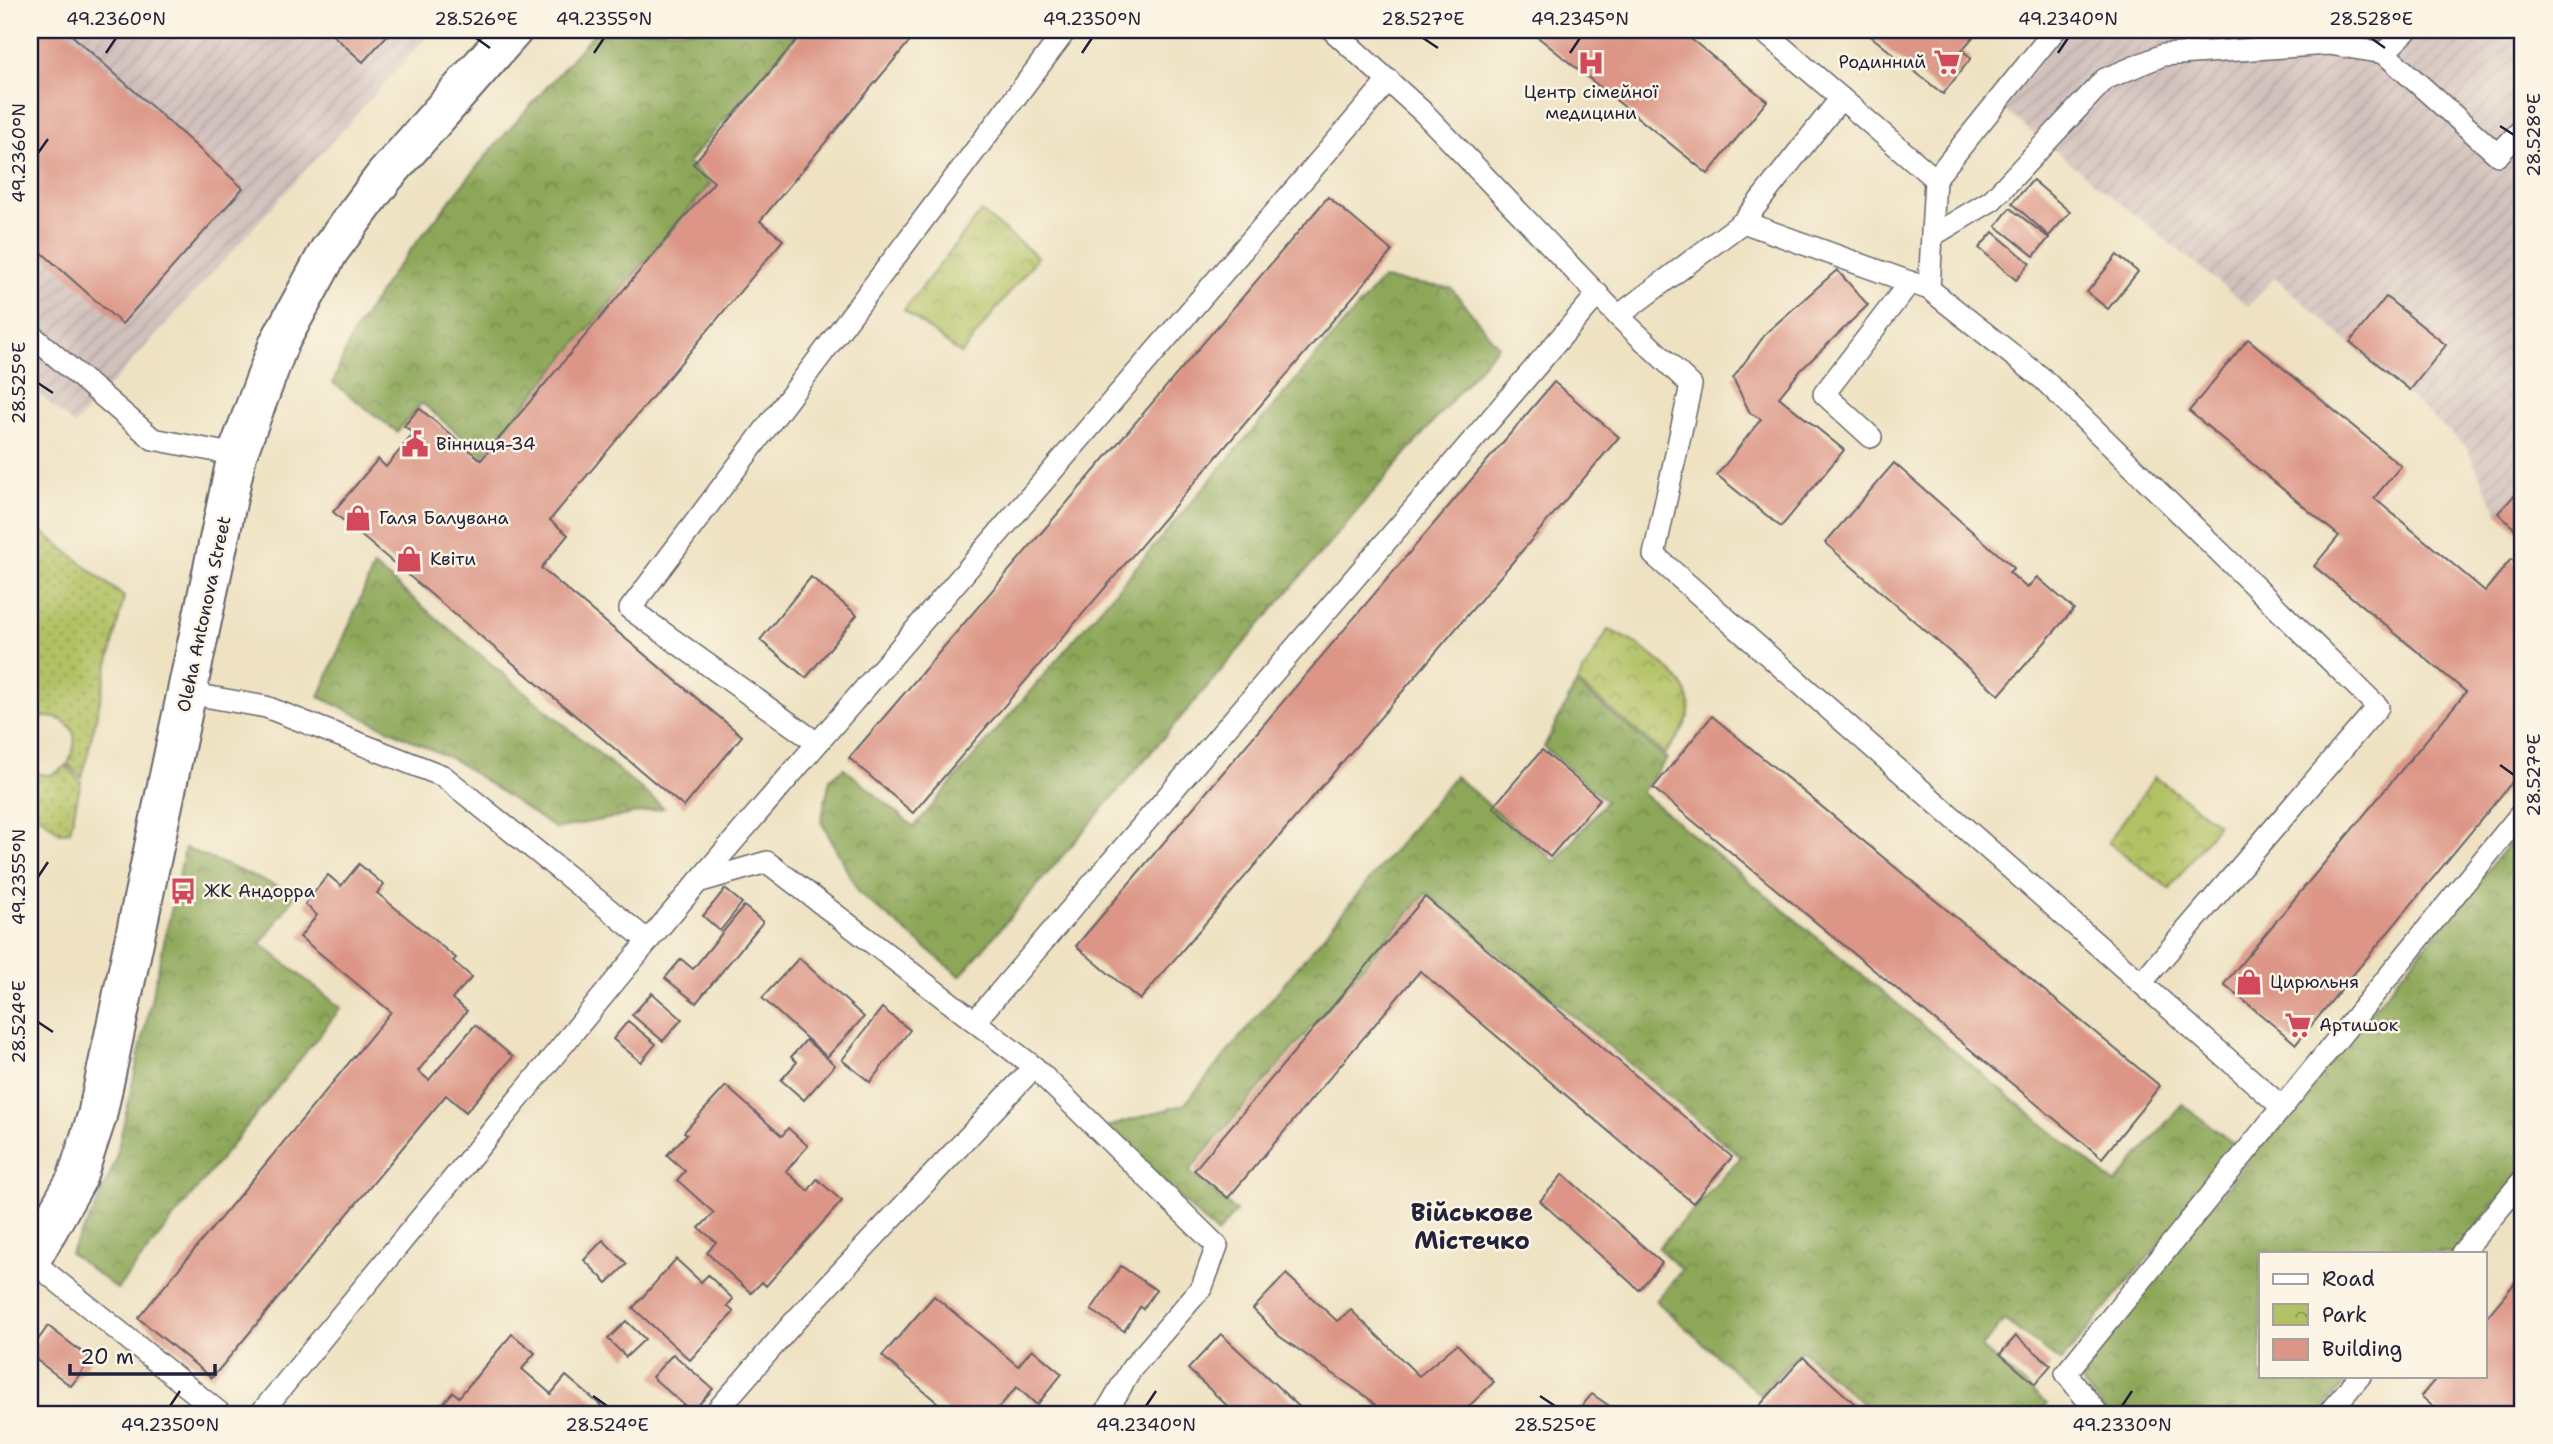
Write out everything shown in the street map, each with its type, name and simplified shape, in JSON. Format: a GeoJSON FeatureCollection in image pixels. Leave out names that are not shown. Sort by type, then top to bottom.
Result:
{"type":"FeatureCollection","features":[{"type":"Feature","properties":{"kind":"street","name":"Oleha Antonova Street"},"geometry":{"type":"LineString","coordinates":[[30,1261],[76,1180],[97,1116],[237,455],[279,343],[329,251],[384,177],[513,30]]}},
{"type":"Feature","properties":{"kind":"lane"},"geometry":{"type":"LineString","coordinates":[[817,743],[630,609],[1066,30]]}},
{"type":"Feature","properties":{"kind":"lane"},"geometry":{"type":"LineString","coordinates":[[1332,30],[1424,113],[1618,316],[1691,385],[1654,555],[2282,1107]]}},
{"type":"Feature","properties":{"kind":"lane"},"geometry":{"type":"LineString","coordinates":[[1762,30],[1935,179]]}},
{"type":"Feature","properties":{"kind":"lane"},"geometry":{"type":"LineString","coordinates":[[1871,437],[1824,394],[1919,285],[1932,236],[1935,179],[2055,30]]}},
{"type":"Feature","properties":{"kind":"lane"},"geometry":{"type":"LineString","coordinates":[[2384,53],[2407,30]]}},
{"type":"Feature","properties":{"kind":"lane"},"geometry":{"type":"LineString","coordinates":[[1932,236],[1992,200],[2105,79],[2162,55],[2329,44],[2384,53],[2498,155],[2523,128]]}},
{"type":"Feature","properties":{"kind":"lane"},"geometry":{"type":"LineString","coordinates":[[260,1414],[648,941],[1389,80]]}},
{"type":"Feature","properties":{"kind":"lane"},"geometry":{"type":"LineString","coordinates":[[1618,316],[1743,222],[1841,98]]}},
{"type":"Feature","properties":{"kind":"lane"},"geometry":{"type":"LineString","coordinates":[[1743,222],[1919,285],[2043,379],[2378,707],[2141,984]]}},
{"type":"Feature","properties":{"kind":"lane"},"geometry":{"type":"LineString","coordinates":[[975,1021],[1598,294]]}},
{"type":"Feature","properties":{"kind":"lane"},"geometry":{"type":"LineString","coordinates":[[30,334],[153,439],[237,455]]}},
{"type":"Feature","properties":{"kind":"lane"},"geometry":{"type":"LineString","coordinates":[[187,694],[266,707],[443,776],[648,941]]}},
{"type":"Feature","properties":{"kind":"lane"},"geometry":{"type":"LineString","coordinates":[[2098,1414],[2066,1373],[2523,811]]}},
{"type":"Feature","properties":{"kind":"lane"},"geometry":{"type":"LineString","coordinates":[[698,882],[767,862],[1034,1067],[1217,1246],[1202,1287],[1132,1368],[1105,1414]]}},
{"type":"Feature","properties":{"kind":"lane"},"geometry":{"type":"LineString","coordinates":[[715,1414],[795,1321],[1034,1067]]}},
{"type":"Feature","properties":{"kind":"lane"},"geometry":{"type":"LineString","coordinates":[[2463,1252],[2523,1180]]}},
{"type":"Feature","properties":{"kind":"lane"},"geometry":{"type":"LineString","coordinates":[[30,1261],[221,1414]]}},
{"type":"Feature","properties":{"kind":"lane"},"geometry":{"type":"LineString","coordinates":[[2328,1414],[2358,1378]]}},
{"type":"Feature","properties":{"kind":"shaded area"},"geometry":{"type":"Polygon","coordinates":[[[30,30],[433,30],[74,425],[30,386],[30,30]]]}},
{"type":"Feature","properties":{"kind":"shaded area"},"geometry":{"type":"Polygon","coordinates":[[[2066,30],[2523,30],[2523,537],[2498,513],[2466,447],[2275,277],[2248,306],[2002,108],[2066,30]]]}},
{"type":"Feature","properties":{"kind":"green space"},"geometry":{"type":"Polygon","coordinates":[[[597,30],[801,30],[688,163],[711,183],[483,455],[422,403],[397,432],[333,383],[352,335],[393,272],[485,157],[597,30]]]}},
{"type":"Feature","properties":{"kind":"green space"},"geometry":{"type":"Polygon","coordinates":[[[981,212],[1038,257],[961,354],[904,310],[981,212]]]}},
{"type":"Feature","properties":{"kind":"green space"},"geometry":{"type":"Polygon","coordinates":[[[1382,279],[1451,288],[1498,346],[960,976],[859,893],[821,821],[830,779],[844,768],[914,827],[1382,279]]]}},
{"type":"Feature","properties":{"kind":"green space"},"geometry":{"type":"Polygon","coordinates":[[[30,522],[124,597],[82,778],[68,764],[74,747],[74,737],[68,724],[46,717],[30,720],[30,522]]]}},
{"type":"Feature","properties":{"kind":"green space"},"geometry":{"type":"Polygon","coordinates":[[[374,566],[664,808],[556,829],[454,760],[319,697],[374,566]]]}},
{"type":"Feature","properties":{"kind":"green space"},"geometry":{"type":"Polygon","coordinates":[[[1608,630],[1636,644],[1660,662],[1673,674],[1688,695],[1688,716],[1676,740],[1665,754],[1577,682],[1608,630]]]}},
{"type":"Feature","properties":{"kind":"green space"},"geometry":{"type":"Polygon","coordinates":[[[1576,684],[1667,759],[1641,792],[2115,1184],[2182,1104],[2239,1148],[2061,1362],[2004,1320],[1982,1348],[2047,1404],[2038,1414],[1874,1414],[1801,1350],[1760,1395],[1656,1301],[1682,1270],[1658,1248],[1741,1157],[1426,893],[1189,1171],[1236,1211],[1217,1234],[1107,1127],[1185,1104],[1455,776],[1555,862],[1606,801],[1544,747],[1576,684]]]}},
{"type":"Feature","properties":{"kind":"green space"},"geometry":{"type":"Polygon","coordinates":[[[66,765],[81,782],[70,831],[60,833],[30,808],[30,771],[49,775],[66,765]]]}},
{"type":"Feature","properties":{"kind":"green space"},"geometry":{"type":"Polygon","coordinates":[[[2155,777],[2218,824],[2170,889],[2108,842],[2155,777]]]}},
{"type":"Feature","properties":{"kind":"green space"},"geometry":{"type":"Polygon","coordinates":[[[2523,826],[2523,1170],[2455,1252],[2259,1252],[2259,1378],[2349,1378],[2319,1414],[2107,1414],[2075,1373],[2523,826]]]}},
{"type":"Feature","properties":{"kind":"green space"},"geometry":{"type":"Polygon","coordinates":[[[185,848],[296,894],[261,944],[341,1008],[117,1289],[70,1253],[94,1211],[115,1162],[185,848]]]}},
{"type":"Feature","properties":{"kind":"building"},"geometry":{"type":"Polygon","coordinates":[[[30,30],[66,30],[243,188],[122,324],[30,242],[30,30]]]}},
{"type":"Feature","properties":{"kind":"building"},"geometry":{"type":"Polygon","coordinates":[[[327,30],[392,30],[363,62],[327,30]]]}},
{"type":"Feature","properties":{"kind":"building"},"geometry":{"type":"Polygon","coordinates":[[[805,30],[919,30],[760,221],[783,240],[550,520],[568,535],[541,568],[742,736],[684,807],[333,512],[378,459],[386,467],[414,433],[404,426],[419,408],[481,460],[714,182],[693,164],[805,30]]]}},
{"type":"Feature","properties":{"kind":"building"},"geometry":{"type":"Polygon","coordinates":[[[1529,30],[1680,30],[1767,101],[1708,174],[1529,30]]]}},
{"type":"Feature","properties":{"kind":"building"},"geometry":{"type":"Polygon","coordinates":[[[1863,30],[1979,30],[1962,50],[1971,58],[1943,94],[1863,30]]]}},
{"type":"Feature","properties":{"kind":"building"},"geometry":{"type":"Polygon","coordinates":[[[2033,180],[2070,212],[2049,236],[2012,203],[2033,180]]]}},
{"type":"Feature","properties":{"kind":"building"},"geometry":{"type":"Polygon","coordinates":[[[1328,197],[1392,251],[913,813],[849,758],[1328,197]]]}},
{"type":"Feature","properties":{"kind":"building"},"geometry":{"type":"Polygon","coordinates":[[[2010,208],[2049,238],[2034,256],[1996,226],[2010,208]]]}},
{"type":"Feature","properties":{"kind":"building"},"geometry":{"type":"Polygon","coordinates":[[[1993,232],[2030,263],[2016,280],[1979,248],[1993,232]]]}},
{"type":"Feature","properties":{"kind":"building"},"geometry":{"type":"Polygon","coordinates":[[[2117,255],[2138,272],[2108,309],[2087,292],[2117,255]]]}},
{"type":"Feature","properties":{"kind":"building"},"geometry":{"type":"Polygon","coordinates":[[[1837,270],[1868,305],[1801,370],[1779,397],[1844,450],[1781,527],[1717,475],[1761,419],[1750,413],[1733,378],[1767,332],[1837,270]]]}},
{"type":"Feature","properties":{"kind":"building"},"geometry":{"type":"Polygon","coordinates":[[[2386,297],[2446,345],[2410,390],[2350,342],[2386,297]]]}},
{"type":"Feature","properties":{"kind":"building"},"geometry":{"type":"Polygon","coordinates":[[[2248,339],[2401,466],[2374,498],[2485,591],[2511,559],[2523,569],[2523,769],[2296,1044],[2224,984],[2466,692],[2314,566],[2339,536],[2189,411],[2248,339]]]}},
{"type":"Feature","properties":{"kind":"building"},"geometry":{"type":"Polygon","coordinates":[[[1554,382],[1619,437],[1140,1000],[1076,946],[1554,382]]]}},
{"type":"Feature","properties":{"kind":"building"},"geometry":{"type":"Polygon","coordinates":[[[1894,463],[2014,568],[2009,572],[2027,588],[2037,577],[2074,609],[1999,695],[1825,543],[1894,463]]]}},
{"type":"Feature","properties":{"kind":"building"},"geometry":{"type":"Polygon","coordinates":[[[2523,486],[2523,537],[2498,513],[2523,486]]]}},
{"type":"Feature","properties":{"kind":"building"},"geometry":{"type":"Polygon","coordinates":[[[811,577],[857,615],[806,678],[760,640],[811,577]]]}},
{"type":"Feature","properties":{"kind":"building"},"geometry":{"type":"Polygon","coordinates":[[[1712,716],[2160,1086],[2102,1158],[1653,788],[1712,716]]]}},
{"type":"Feature","properties":{"kind":"building"},"geometry":{"type":"Polygon","coordinates":[[[1542,750],[1600,799],[1550,857],[1493,807],[1542,750]]]}},
{"type":"Feature","properties":{"kind":"building"},"geometry":{"type":"Polygon","coordinates":[[[359,864],[384,885],[377,893],[456,958],[453,961],[472,977],[452,999],[467,1011],[418,1071],[429,1080],[475,1025],[513,1057],[466,1112],[446,1095],[212,1378],[138,1318],[391,1012],[300,937],[317,915],[305,904],[328,875],[341,886],[359,864]]]}},
{"type":"Feature","properties":{"kind":"building"},"geometry":{"type":"Polygon","coordinates":[[[725,889],[742,903],[720,931],[703,916],[725,889]]]}},
{"type":"Feature","properties":{"kind":"building"},"geometry":{"type":"Polygon","coordinates":[[[1425,897],[1732,1157],[1693,1203],[1420,971],[1228,1198],[1194,1170],[1425,897]]]}},
{"type":"Feature","properties":{"kind":"building"},"geometry":{"type":"Polygon","coordinates":[[[744,906],[763,922],[696,1003],[665,978],[681,959],[693,969],[744,906]]]}},
{"type":"Feature","properties":{"kind":"building"},"geometry":{"type":"Polygon","coordinates":[[[799,958],[864,1017],[827,1057],[762,998],[799,958]]]}},
{"type":"Feature","properties":{"kind":"building"},"geometry":{"type":"Polygon","coordinates":[[[652,993],[682,1019],[663,1041],[632,1015],[652,993]]]}},
{"type":"Feature","properties":{"kind":"building"},"geometry":{"type":"Polygon","coordinates":[[[882,1008],[910,1030],[870,1082],[842,1060],[882,1008]]]}},
{"type":"Feature","properties":{"kind":"building"},"geometry":{"type":"Polygon","coordinates":[[[628,1021],[656,1044],[641,1062],[613,1039],[628,1021]]]}},
{"type":"Feature","properties":{"kind":"building"},"geometry":{"type":"Polygon","coordinates":[[[806,1040],[835,1065],[804,1100],[781,1080],[797,1062],[791,1057],[806,1040]]]}},
{"type":"Feature","properties":{"kind":"building"},"geometry":{"type":"Polygon","coordinates":[[[726,1086],[782,1136],[788,1128],[808,1146],[786,1171],[808,1191],[817,1179],[842,1201],[766,1286],[762,1282],[751,1293],[707,1253],[716,1242],[699,1228],[714,1213],[677,1180],[685,1171],[667,1155],[726,1086]]]}},
{"type":"Feature","properties":{"kind":"building"},"geometry":{"type":"Polygon","coordinates":[[[1563,1174],[1662,1263],[1639,1290],[1540,1201],[1563,1174]]]}},
{"type":"Feature","properties":{"kind":"building"},"geometry":{"type":"Polygon","coordinates":[[[603,1240],[627,1264],[607,1283],[584,1260],[603,1240]]]}},
{"type":"Feature","properties":{"kind":"building"},"geometry":{"type":"Polygon","coordinates":[[[676,1259],[701,1282],[708,1275],[733,1299],[727,1306],[734,1312],[690,1360],[633,1308],[676,1259]]]}},
{"type":"Feature","properties":{"kind":"building"},"geometry":{"type":"Polygon","coordinates":[[[1121,1266],[1156,1290],[1143,1309],[1140,1307],[1124,1331],[1091,1310],[1121,1266]]]}},
{"type":"Feature","properties":{"kind":"building"},"geometry":{"type":"Polygon","coordinates":[[[2523,1273],[2523,1414],[2433,1414],[2437,1410],[2421,1396],[2436,1378],[2486,1378],[2486,1318],[2523,1273]]]}},
{"type":"Feature","properties":{"kind":"building"},"geometry":{"type":"Polygon","coordinates":[[[1286,1274],[1337,1321],[1351,1310],[1419,1376],[1457,1344],[1494,1382],[1461,1414],[1384,1414],[1368,1398],[1279,1336],[1253,1309],[1286,1274]]]}},
{"type":"Feature","properties":{"kind":"building"},"geometry":{"type":"Polygon","coordinates":[[[934,1296],[1018,1366],[1032,1349],[1062,1374],[1037,1405],[1017,1387],[993,1414],[951,1414],[882,1356],[934,1296]]]}},
{"type":"Feature","properties":{"kind":"building"},"geometry":{"type":"Polygon","coordinates":[[[626,1321],[645,1339],[626,1357],[608,1339],[626,1321]]]}},
{"type":"Feature","properties":{"kind":"building"},"geometry":{"type":"Polygon","coordinates":[[[48,1326],[91,1359],[71,1386],[30,1355],[30,1351],[48,1326]]]}},
{"type":"Feature","properties":{"kind":"building"},"geometry":{"type":"Polygon","coordinates":[[[512,1334],[535,1353],[522,1369],[551,1394],[566,1376],[611,1414],[434,1414],[453,1392],[459,1397],[512,1334]]]}},
{"type":"Feature","properties":{"kind":"building"},"geometry":{"type":"Polygon","coordinates":[[[1221,1334],[1307,1414],[1236,1414],[1188,1369],[1221,1334]]]}},
{"type":"Feature","properties":{"kind":"building"},"geometry":{"type":"Polygon","coordinates":[[[2016,1336],[2051,1365],[2035,1384],[2000,1354],[2016,1336]]]}},
{"type":"Feature","properties":{"kind":"building"},"geometry":{"type":"Polygon","coordinates":[[[673,1354],[713,1389],[692,1412],[652,1377],[673,1354]]]}},
{"type":"Feature","properties":{"kind":"building"},"geometry":{"type":"Polygon","coordinates":[[[1803,1357],[1866,1414],[1752,1414],[1803,1357]]]}},
{"type":"Feature","properties":{"kind":"building"},"geometry":{"type":"Polygon","coordinates":[[[1592,1394],[1621,1414],[1575,1414],[1592,1394]]]}},
{"type":"Feature","properties":{"kind":"place","name":"Родинний"},"geometry":{"type":"Point","coordinates":[1947,62]}},
{"type":"Feature","properties":{"kind":"place","name":"Центр сімейної медицини"},"geometry":{"type":"Point","coordinates":[1591,63]}},
{"type":"Feature","properties":{"kind":"place","name":"Вінниця-34"},"geometry":{"type":"Point","coordinates":[415,444]}},
{"type":"Feature","properties":{"kind":"place","name":"Галя Балувана"},"geometry":{"type":"Point","coordinates":[358,518]}},
{"type":"Feature","properties":{"kind":"place","name":"Квіти"},"geometry":{"type":"Point","coordinates":[409,559]}},
{"type":"Feature","properties":{"kind":"place","name":"ЖК Андорра"},"geometry":{"type":"Point","coordinates":[183,891]}},
{"type":"Feature","properties":{"kind":"place","name":"Цирюльня"},"geometry":{"type":"Point","coordinates":[2249,982]}},
{"type":"Feature","properties":{"kind":"place","name":"Артишок"},"geometry":{"type":"Point","coordinates":[2298,1025]}},
{"type":"Feature","properties":{"kind":"district","name":"Військове Містечко"},"geometry":{"type":"Point","coordinates":[1472,1227]}}]}
